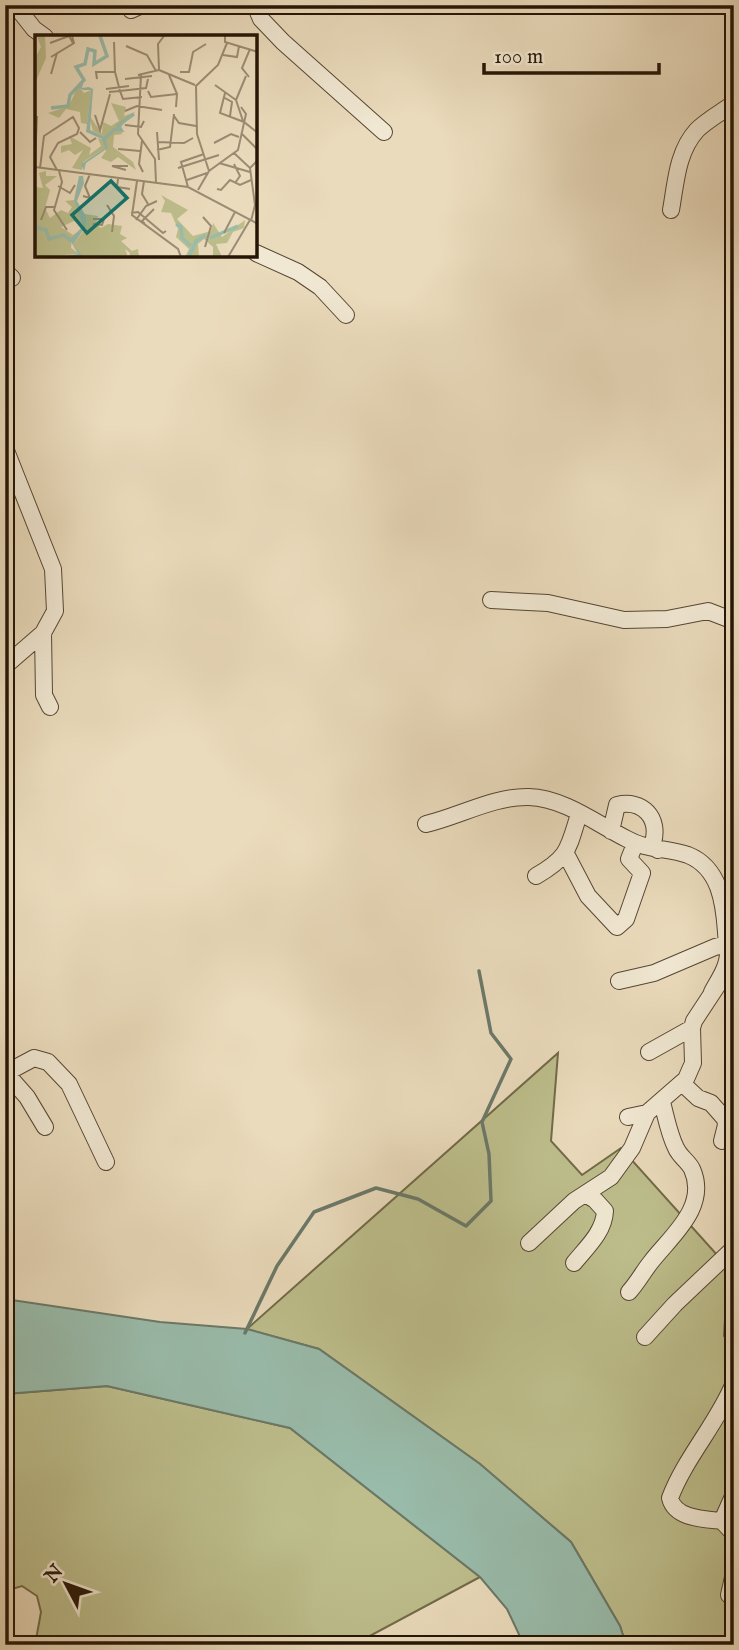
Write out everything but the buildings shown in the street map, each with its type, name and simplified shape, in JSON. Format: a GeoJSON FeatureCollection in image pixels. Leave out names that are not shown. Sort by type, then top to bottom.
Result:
{"type":"FeatureCollection","features":[{"type":"Feature","properties":{"kind":"street"},"geometry":{"type":"LineString","coordinates":[[15,5],[42,35]]}},
{"type":"Feature","properties":{"kind":"street"},"geometry":{"type":"LineString","coordinates":[[256,5],[261,19],[283,42],[384,132]]}},
{"type":"Feature","properties":{"kind":"street"},"geometry":{"type":"LineString","coordinates":[[671,210],[677,169],[686,146],[698,129],[734,103]]}},
{"type":"Feature","properties":{"kind":"street"},"geometry":{"type":"LineString","coordinates":[[257,253],[298,272],[320,287],[346,315]]}},
{"type":"Feature","properties":{"kind":"street"},"geometry":{"type":"LineString","coordinates":[[5,448],[53,569],[55,611],[43,634],[5,666]]}},
{"type":"Feature","properties":{"kind":"street"},"geometry":{"type":"LineString","coordinates":[[491,600],[548,603],[624,620],[667,619],[708,611],[734,621]]}},
{"type":"Feature","properties":{"kind":"street"},"geometry":{"type":"LineString","coordinates":[[43,634],[44,695],[50,707]]}},
{"type":"Feature","properties":{"kind":"street"},"geometry":{"type":"LineString","coordinates":[[426,824],[492,803],[527,797],[543,799],[579,814],[635,844],[687,855],[709,872],[720,889],[724,902],[730,951],[712,992],[696,1015],[692,1028],[693,1063],[682,1083],[662,1102],[647,1113],[628,1117]]}},
{"type":"Feature","properties":{"kind":"street"},"geometry":{"type":"LineString","coordinates":[[611,831],[617,805],[622,803],[645,808],[652,816],[656,833],[653,843],[657,850]]}},
{"type":"Feature","properties":{"kind":"street"},"geometry":{"type":"LineString","coordinates":[[536,876],[557,864],[566,854],[579,814]]}},
{"type":"Feature","properties":{"kind":"street"},"geometry":{"type":"LineString","coordinates":[[566,854],[588,897],[617,927],[626,919],[642,873],[629,859],[635,844]]}},
{"type":"Feature","properties":{"kind":"street"},"geometry":{"type":"LineString","coordinates":[[619,981],[730,951]]}},
{"type":"Feature","properties":{"kind":"street"},"geometry":{"type":"LineString","coordinates":[[712,992],[734,972]]}},
{"type":"Feature","properties":{"kind":"street"},"geometry":{"type":"LineString","coordinates":[[649,1052],[692,1028]]}},
{"type":"Feature","properties":{"kind":"street"},"geometry":{"type":"LineString","coordinates":[[45,1127],[27,1097],[6,1073],[34,1058],[48,1062],[69,1084],[106,1162]]}},
{"type":"Feature","properties":{"kind":"street"},"geometry":{"type":"LineString","coordinates":[[682,1083],[698,1098],[711,1103],[725,1119],[722,1141]]}},
{"type":"Feature","properties":{"kind":"street"},"geometry":{"type":"LineString","coordinates":[[629,1292],[642,1278],[650,1263],[676,1235],[690,1214],[694,1195],[693,1170],[683,1161],[675,1147],[662,1102]]}},
{"type":"Feature","properties":{"kind":"street"},"geometry":{"type":"LineString","coordinates":[[528,1243],[574,1201],[611,1177],[627,1156],[647,1113]]}},
{"type":"Feature","properties":{"kind":"street"},"geometry":{"type":"LineString","coordinates":[[574,1263],[602,1227],[605,1216],[600,1205],[585,1194]]}},
{"type":"Feature","properties":{"kind":"street"},"geometry":{"type":"LineString","coordinates":[[645,1337],[675,1304],[734,1248]]}},
{"type":"Feature","properties":{"kind":"street"},"geometry":{"type":"LineString","coordinates":[[734,1383],[670,1499],[674,1508],[680,1512],[722,1521],[734,1534]]}},
{"type":"Feature","properties":{"kind":"street"},"geometry":{"type":"LineString","coordinates":[[722,1521],[734,1494]]}},
{"type":"Feature","properties":{"kind":"street"},"geometry":{"type":"LineString","coordinates":[[729,1595],[734,1573]]}},
{"type":"Feature","properties":{"kind":"green space"},"geometry":{"type":"Polygon","coordinates":[[[558,1053],[551,1141],[582,1175],[621,1148],[728,1267],[724,1336],[734,1342],[734,1645],[626,1645],[620,1626],[571,1542],[480,1464],[319,1349],[247,1329],[558,1053]]]}},
{"type":"Feature","properties":{"kind":"green space"},"geometry":{"type":"Polygon","coordinates":[[[107,1386],[290,1428],[480,1577],[353,1645],[35,1645],[41,1612],[37,1596],[22,1586],[5,1591],[5,1394],[107,1386]]]}},
{"type":"Feature","properties":{"kind":"shaded area"},"geometry":{"type":"Polygon","coordinates":[[[5,1299],[160,1322],[247,1329],[319,1349],[480,1464],[571,1542],[620,1626],[626,1645],[524,1645],[507,1609],[480,1577],[290,1428],[107,1386],[5,1394],[5,1299]]]}},
{"type":"Feature","properties":{"kind":"waterway"},"geometry":{"type":"LineString","coordinates":[[245,1333],[277,1266],[314,1212],[376,1188],[418,1199],[466,1226],[491,1201],[489,1154],[482,1122],[511,1059],[491,1033],[479,971]]}}]}
